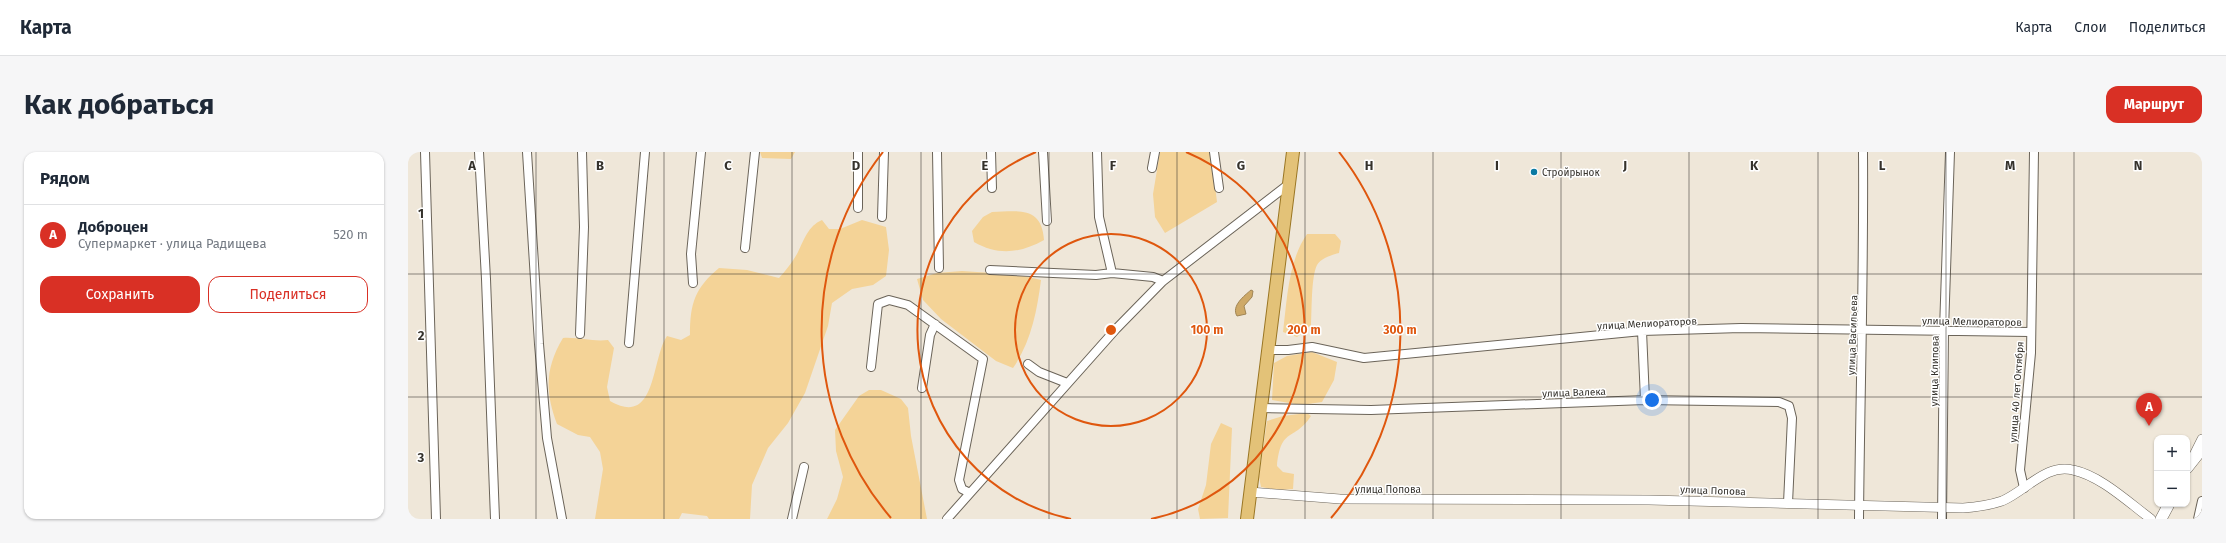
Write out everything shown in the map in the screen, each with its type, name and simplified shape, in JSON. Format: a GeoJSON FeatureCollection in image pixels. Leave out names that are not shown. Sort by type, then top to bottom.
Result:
{"type":"FeatureCollection","features":[{"type":"Feature","properties":{"kind":"main road"},"geometry":{"type":"LineString","coordinates":[[1247,519],[1293,152]]}},
{"type":"Feature","properties":{"kind":"main road"},"geometry":{"type":"LineString","coordinates":[[2190,464],[2202,449]]}},
{"type":"Feature","properties":{"kind":"main road"},"geometry":{"type":"LineString","coordinates":[[2162,519],[2168,507]]}},
{"type":"Feature","properties":{"kind":"street"},"geometry":{"type":"LineString","coordinates":[[425,152],[436,519]]}},
{"type":"Feature","properties":{"kind":"street"},"geometry":{"type":"LineString","coordinates":[[479,152],[488,309],[495,519]]}},
{"type":"Feature","properties":{"kind":"street"},"geometry":{"type":"LineString","coordinates":[[527,152],[538,344],[546,422],[562,519]]}},
{"type":"Feature","properties":{"kind":"street"},"geometry":{"type":"LineString","coordinates":[[580,334],[584,226],[582,152]]}},
{"type":"Feature","properties":{"kind":"street"},"geometry":{"type":"LineString","coordinates":[[629,343],[645,152]]}},
{"type":"Feature","properties":{"kind":"street"},"geometry":{"type":"LineString","coordinates":[[693,284],[691,254],[701,152]]}},
{"type":"Feature","properties":{"kind":"street"},"geometry":{"type":"LineString","coordinates":[[745,248],[755,152]]}},
{"type":"Feature","properties":{"kind":"street"},"geometry":{"type":"LineString","coordinates":[[858,152],[858,208]]}},
{"type":"Feature","properties":{"kind":"street"},"geometry":{"type":"LineString","coordinates":[[882,217],[884,152]]}},
{"type":"Feature","properties":{"kind":"street"},"geometry":{"type":"LineString","coordinates":[[937,152],[939,268]]}},
{"type":"Feature","properties":{"kind":"street"},"geometry":{"type":"LineString","coordinates":[[991,152],[992,188]]}},
{"type":"Feature","properties":{"kind":"street"},"geometry":{"type":"LineString","coordinates":[[1043,152],[1047,221]]}},
{"type":"Feature","properties":{"kind":"street"},"geometry":{"type":"LineString","coordinates":[[1097,152],[1099,217],[1112,273]]}},
{"type":"Feature","properties":{"kind":"street"},"geometry":{"type":"LineString","coordinates":[[1152,168],[1155,152]]}},
{"type":"Feature","properties":{"kind":"street"},"geometry":{"type":"LineString","coordinates":[[1214,152],[1219,188]]}},
{"type":"Feature","properties":{"kind":"street","name":"улица Васильева"},"geometry":{"type":"LineString","coordinates":[[1859,519],[1861,330],[1864,278],[1863,152]]}},
{"type":"Feature","properties":{"kind":"street","name":"улица Клипова"},"geometry":{"type":"LineString","coordinates":[[1942,519],[1944,330],[1950,152]]}},
{"type":"Feature","properties":{"kind":"street","name":"улица 40 лет Октября"},"geometry":{"type":"LineString","coordinates":[[2024,488],[2020,470],[2031,353],[2030,332],[2034,152]]}},
{"type":"Feature","properties":{"kind":"street"},"geometry":{"type":"LineString","coordinates":[[947,519],[1067,383],[1162,281],[1289,184]]}},
{"type":"Feature","properties":{"kind":"street"},"geometry":{"type":"LineString","coordinates":[[990,270],[1096,275],[1112,273],[1153,276],[1162,281]]}},
{"type":"Feature","properties":{"kind":"street"},"geometry":{"type":"LineString","coordinates":[[872,367],[878,304],[889,300],[908,305],[983,359],[958,480],[962,489],[970,493]]}},
{"type":"Feature","properties":{"kind":"street"},"geometry":{"type":"LineString","coordinates":[[922,388],[930,335],[935,324]]}},
{"type":"Feature","properties":{"kind":"street","name":"улица Мелиораторов"},"geometry":{"type":"LineString","coordinates":[[1268,350],[1288,350],[1312,347],[1364,358],[1642,331],[1741,328],[2030,332]]}},
{"type":"Feature","properties":{"kind":"street"},"geometry":{"type":"LineString","coordinates":[[1642,331],[1645,400]]}},
{"type":"Feature","properties":{"kind":"street"},"geometry":{"type":"LineString","coordinates":[[1028,364],[1039,372],[1067,383]]}},
{"type":"Feature","properties":{"kind":"street","name":"улица Валека"},"geometry":{"type":"LineString","coordinates":[[1261,408],[1371,410],[1645,400],[1779,402],[1789,406],[1792,418],[1788,504]]}},
{"type":"Feature","properties":{"kind":"street"},"geometry":{"type":"LineString","coordinates":[[2190,463],[2202,439]]}},
{"type":"Feature","properties":{"kind":"street"},"geometry":{"type":"LineString","coordinates":[[792,519],[804,467]]}},
{"type":"Feature","properties":{"kind":"street","name":"улица Попова"},"geometry":{"type":"LineString","coordinates":[[1250,492],[1340,499],[1648,500],[1979,507],[2002,501],[2055,470],[2073,470],[2101,483],[2151,519]]}},
{"type":"Feature","properties":{"kind":"street"},"geometry":{"type":"LineString","coordinates":[[2198,519],[2202,501]]}},
{"type":"Feature","properties":{"kind":"shaded area"},"geometry":{"type":"Polygon","coordinates":[[[760,152],[795,152],[791,159],[762,158],[760,152]]]}},
{"type":"Feature","properties":{"kind":"shaded area"},"geometry":{"type":"Polygon","coordinates":[[[1160,152],[1211,152],[1217,202],[1165,233],[1155,217],[1153,194],[1160,152]]]}},
{"type":"Feature","properties":{"kind":"shaded area"},"geometry":{"type":"Polygon","coordinates":[[[1019,211],[1034,216],[1039,221],[1044,240],[1027,248],[1009,251],[992,249],[974,242],[972,231],[983,217],[992,212],[1019,211]]]}},
{"type":"Feature","properties":{"kind":"shaded area"},"geometry":{"type":"Polygon","coordinates":[[[822,220],[829,229],[840,229],[862,220],[886,227],[889,250],[886,276],[873,285],[852,289],[832,303],[828,326],[805,393],[788,423],[768,448],[752,485],[750,519],[709,519],[707,516],[682,513],[679,519],[595,519],[603,469],[600,452],[590,437],[578,435],[557,424],[550,401],[550,370],[557,349],[563,338],[608,340],[614,348],[607,387],[610,401],[625,407],[636,405],[644,398],[650,387],[662,347],[667,336],[681,340],[690,335],[693,305],[699,290],[711,275],[719,268],[747,270],[779,278],[794,259],[810,230],[822,220]]]}},
{"type":"Feature","properties":{"kind":"shaded area"},"geometry":{"type":"Polygon","coordinates":[[[1307,234],[1335,234],[1341,241],[1339,253],[1324,259],[1317,265],[1313,286],[1311,325],[1297,337],[1283,332],[1287,294],[1292,269],[1296,256],[1307,234]]]}},
{"type":"Feature","properties":{"kind":"shaded area"},"geometry":{"type":"Polygon","coordinates":[[[962,271],[1020,275],[1041,280],[1029,337],[1013,368],[996,361],[941,319],[923,300],[917,279],[937,273],[962,271]]]}},
{"type":"Feature","properties":{"kind":"shaded area"},"geometry":{"type":"Polygon","coordinates":[[[1251,290],[1253,291],[1252,297],[1244,306],[1246,314],[1237,316],[1237,305],[1251,290]]]}},
{"type":"Feature","properties":{"kind":"shaded area"},"geometry":{"type":"Polygon","coordinates":[[[1312,352],[1337,362],[1334,380],[1322,402],[1301,405],[1272,400],[1274,363],[1287,356],[1312,352]]]}},
{"type":"Feature","properties":{"kind":"shaded area"},"geometry":{"type":"Polygon","coordinates":[[[869,390],[881,390],[901,399],[908,408],[911,436],[927,519],[827,519],[837,499],[843,477],[836,451],[835,430],[859,396],[869,390]]]}},
{"type":"Feature","properties":{"kind":"shaded area"},"geometry":{"type":"Polygon","coordinates":[[[1307,413],[1311,416],[1305,424],[1285,439],[1279,453],[1277,466],[1283,472],[1294,474],[1293,489],[1278,490],[1261,487],[1259,477],[1267,421],[1283,416],[1307,413]]]}},
{"type":"Feature","properties":{"kind":"shaded area"},"geometry":{"type":"Polygon","coordinates":[[[1221,423],[1232,428],[1228,518],[1200,519],[1198,509],[1206,485],[1211,444],[1221,423]]]}},
{"type":"Feature","properties":{"kind":"place","name":"Стройрынок"},"geometry":{"type":"Point","coordinates":[1534,172]}},
{"type":"Feature","properties":{"kind":"place","name":"Доброцен"},"geometry":{"type":"Point","coordinates":[2149,426]}}]}
